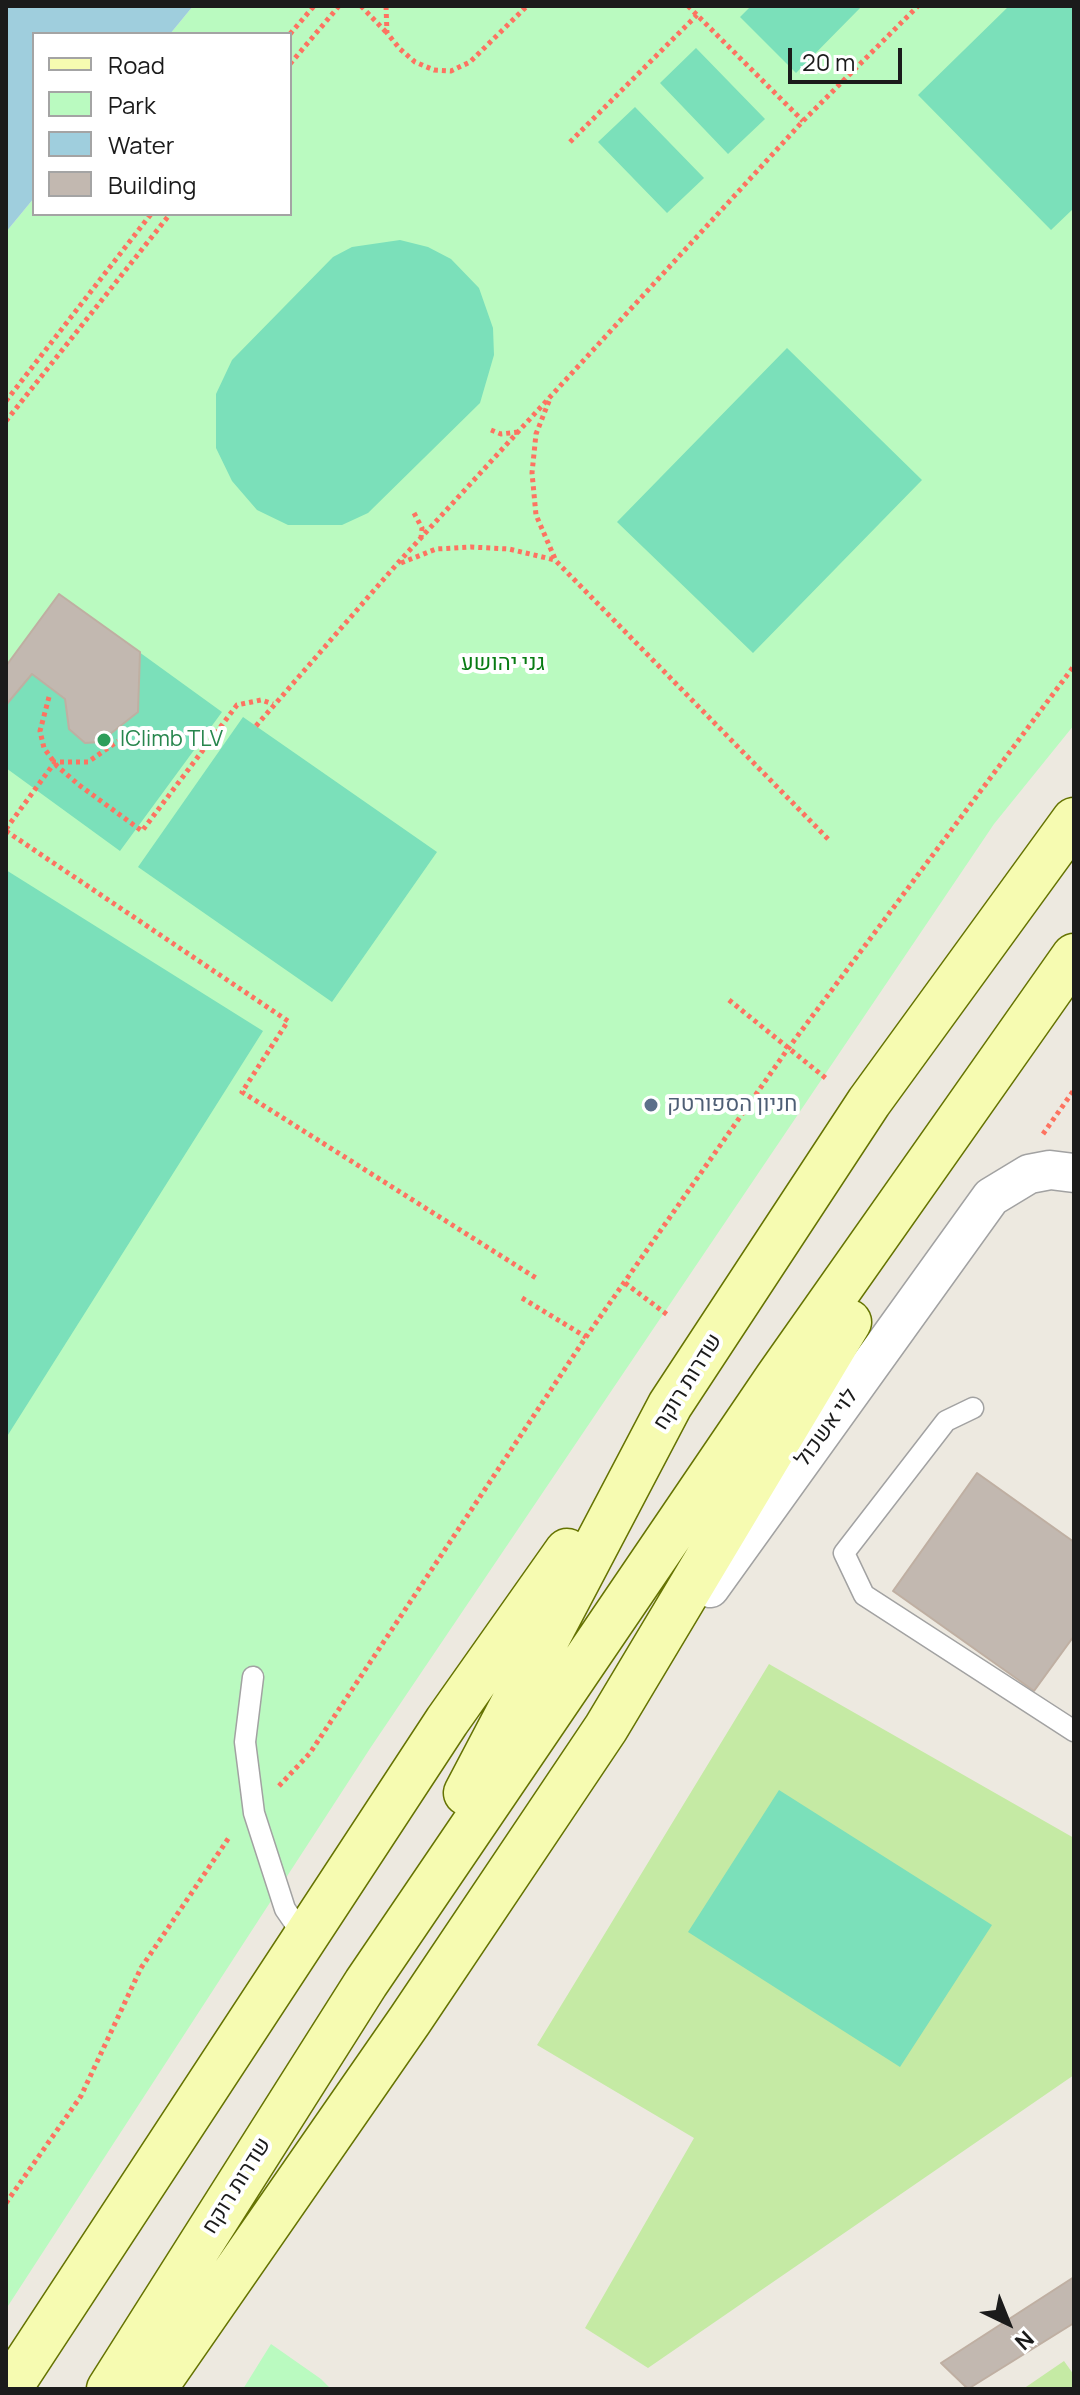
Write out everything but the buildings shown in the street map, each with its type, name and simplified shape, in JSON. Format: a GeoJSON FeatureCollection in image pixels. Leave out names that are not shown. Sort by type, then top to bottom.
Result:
{"type":"FeatureCollection","features":[{"type":"Feature","properties":{"kind":"main road","name":"שדרות רוקח"},"geometry":{"type":"LineString","coordinates":[[366,1983],[670,1405],[869,1102],[1074,820]]}},
{"type":"Feature","properties":{"kind":"main road","name":"שדרות רוקח"},"geometry":{"type":"LineString","coordinates":[[109,2389],[366,1983],[777,1378],[1074,957]]}},
{"type":"Feature","properties":{"kind":"main road"},"geometry":{"type":"LineString","coordinates":[[154,2389],[410,2020],[606,1728],[791,1417],[1074,957]]}},
{"type":"Feature","properties":{"kind":"main road"},"geometry":{"type":"LineString","coordinates":[[14,2377],[447,1721],[670,1405]]}},
{"type":"Feature","properties":{"kind":"street","name":"לוי אשכול"},"geometry":{"type":"LineString","coordinates":[[606,1728],[827,1430],[991,1197],[1029,1174],[1050,1170],[1074,1173]]}},
{"type":"Feature","properties":{"kind":"lane"},"geometry":{"type":"LineString","coordinates":[[973,1408],[946,1421],[844,1553],[864,1595],[1074,1731]]}},
{"type":"Feature","properties":{"kind":"lane"},"geometry":{"type":"LineString","coordinates":[[253,1677],[245,1742],[254,1813],[285,1909],[305,1938]]}},
{"type":"Feature","properties":{"kind":"path"},"geometry":{"type":"LineString","coordinates":[[292,32],[314,6]]}},
{"type":"Feature","properties":{"kind":"path"},"geometry":{"type":"LineString","coordinates":[[292,62],[339,6]]}},
{"type":"Feature","properties":{"kind":"path"},"geometry":{"type":"LineString","coordinates":[[361,6],[415,62],[434,70],[451,71],[470,62],[527,6]]}},
{"type":"Feature","properties":{"kind":"path"},"geometry":{"type":"LineString","coordinates":[[386,6],[387,33]]}},
{"type":"Feature","properties":{"kind":"path"},"geometry":{"type":"LineString","coordinates":[[688,6],[803,121]]}},
{"type":"Feature","properties":{"kind":"path"},"geometry":{"type":"LineString","coordinates":[[256,726],[396,565],[803,121],[918,6]]}},
{"type":"Feature","properties":{"kind":"path"},"geometry":{"type":"LineString","coordinates":[[570,142],[697,15]]}},
{"type":"Feature","properties":{"kind":"path"},"geometry":{"type":"LineString","coordinates":[[6,401],[149,216]]}},
{"type":"Feature","properties":{"kind":"path"},"geometry":{"type":"LineString","coordinates":[[6,421],[168,216]]}},
{"type":"Feature","properties":{"kind":"path"},"geometry":{"type":"LineString","coordinates":[[550,398],[536,434],[532,473],[536,515],[556,561],[830,841]]}},
{"type":"Feature","properties":{"kind":"path"},"geometry":{"type":"LineString","coordinates":[[491,430],[501,434],[519,432]]}},
{"type":"Feature","properties":{"kind":"path"},"geometry":{"type":"LineString","coordinates":[[414,513],[422,528],[421,538]]}},
{"type":"Feature","properties":{"kind":"path"},"geometry":{"type":"LineString","coordinates":[[396,565],[436,549],[471,547],[509,549],[556,561]]}},
{"type":"Feature","properties":{"kind":"path"},"geometry":{"type":"LineString","coordinates":[[6,2203],[81,2096],[141,1968],[229,1837],[310,1753],[586,1337],[787,1050],[1074,666]]}},
{"type":"Feature","properties":{"kind":"path"},"geometry":{"type":"LineString","coordinates":[[49,697],[40,731],[44,748],[55,762],[142,831],[237,705],[261,700],[273,704]]}},
{"type":"Feature","properties":{"kind":"path"},"geometry":{"type":"LineString","coordinates":[[55,762],[88,762],[118,741]]}},
{"type":"Feature","properties":{"kind":"path"},"geometry":{"type":"LineString","coordinates":[[55,762],[6,830],[288,1021],[242,1092],[536,1278]]}},
{"type":"Feature","properties":{"kind":"path"},"geometry":{"type":"LineString","coordinates":[[729,1000],[787,1050],[828,1080]]}},
{"type":"Feature","properties":{"kind":"path"},"geometry":{"type":"LineString","coordinates":[[625,1283],[669,1316]]}},
{"type":"Feature","properties":{"kind":"path"},"geometry":{"type":"LineString","coordinates":[[522,1298],[586,1337]]}},
{"type":"Feature","properties":{"kind":"green space","name":"גני יהושע"},"geometry":{"type":"Polygon","coordinates":[[[193,6],[1074,6],[1074,725],[994,824],[371,1747],[6,2309],[6,232],[32,200],[32,216],[292,216],[292,32],[172,32],[193,6]]]}},
{"type":"Feature","properties":{"kind":"green space"},"geometry":{"type":"Polygon","coordinates":[[[751,6],[862,6],[796,73],[740,17],[751,6]]]}},
{"type":"Feature","properties":{"kind":"green space"},"geometry":{"type":"Polygon","coordinates":[[[1009,6],[1074,6],[1074,208],[1051,230],[918,95],[1009,6]]]}},
{"type":"Feature","properties":{"kind":"green space"},"geometry":{"type":"Polygon","coordinates":[[[696,48],[765,119],[728,154],[660,83],[696,48]]]}},
{"type":"Feature","properties":{"kind":"green space"},"geometry":{"type":"Polygon","coordinates":[[[635,107],[704,178],[667,213],[598,142],[635,107]]]}},
{"type":"Feature","properties":{"kind":"green space"},"geometry":{"type":"Polygon","coordinates":[[[400,240],[428,247],[451,259],[479,288],[493,328],[494,355],[480,403],[368,513],[342,525],[288,525],[257,510],[232,481],[216,448],[216,394],[232,360],[333,257],[352,247],[400,240]]]}},
{"type":"Feature","properties":{"kind":"green space"},"geometry":{"type":"Polygon","coordinates":[[[787,348],[922,480],[753,653],[617,522],[787,348]]]}},
{"type":"Feature","properties":{"kind":"green space","name":"IClimb TLV"},"geometry":{"type":"Polygon","coordinates":[[[59,594],[222,712],[120,851],[6,768],[6,666],[59,594]]]}},
{"type":"Feature","properties":{"kind":"green space"},"geometry":{"type":"Polygon","coordinates":[[[243,717],[437,852],[332,1002],[138,867],[243,717]]]}},
{"type":"Feature","properties":{"kind":"green space"},"geometry":{"type":"Polygon","coordinates":[[[6,870],[263,1031],[6,1438],[6,870]]]}},
{"type":"Feature","properties":{"kind":"green space"},"geometry":{"type":"Polygon","coordinates":[[[769,1664],[1074,1838],[1074,2075],[648,2368],[585,2328],[694,2138],[537,2045],[769,1664]]]}},
{"type":"Feature","properties":{"kind":"green space"},"geometry":{"type":"Polygon","coordinates":[[[779,1790],[992,1925],[900,2067],[688,1932],[779,1790]]]}},
{"type":"Feature","properties":{"kind":"green space"},"geometry":{"type":"Polygon","coordinates":[[[271,2344],[321,2379],[331,2389],[243,2389],[271,2344]]]}},
{"type":"Feature","properties":{"kind":"green space"},"geometry":{"type":"Polygon","coordinates":[[[1064,2361],[1074,2375],[1074,2389],[1023,2389],[1064,2361]]]}},
{"type":"Feature","properties":{"kind":"water"},"geometry":{"type":"Polygon","coordinates":[[[6,6],[193,6],[172,32],[32,32],[32,200],[6,232],[6,6]]]}},
{"type":"Feature","properties":{"kind":"place","name":"IClimb TLV"},"geometry":{"type":"Point","coordinates":[104,740]}},
{"type":"Feature","properties":{"kind":"place","name":"חניון הספורטק"},"geometry":{"type":"Point","coordinates":[651,1105]}}]}
